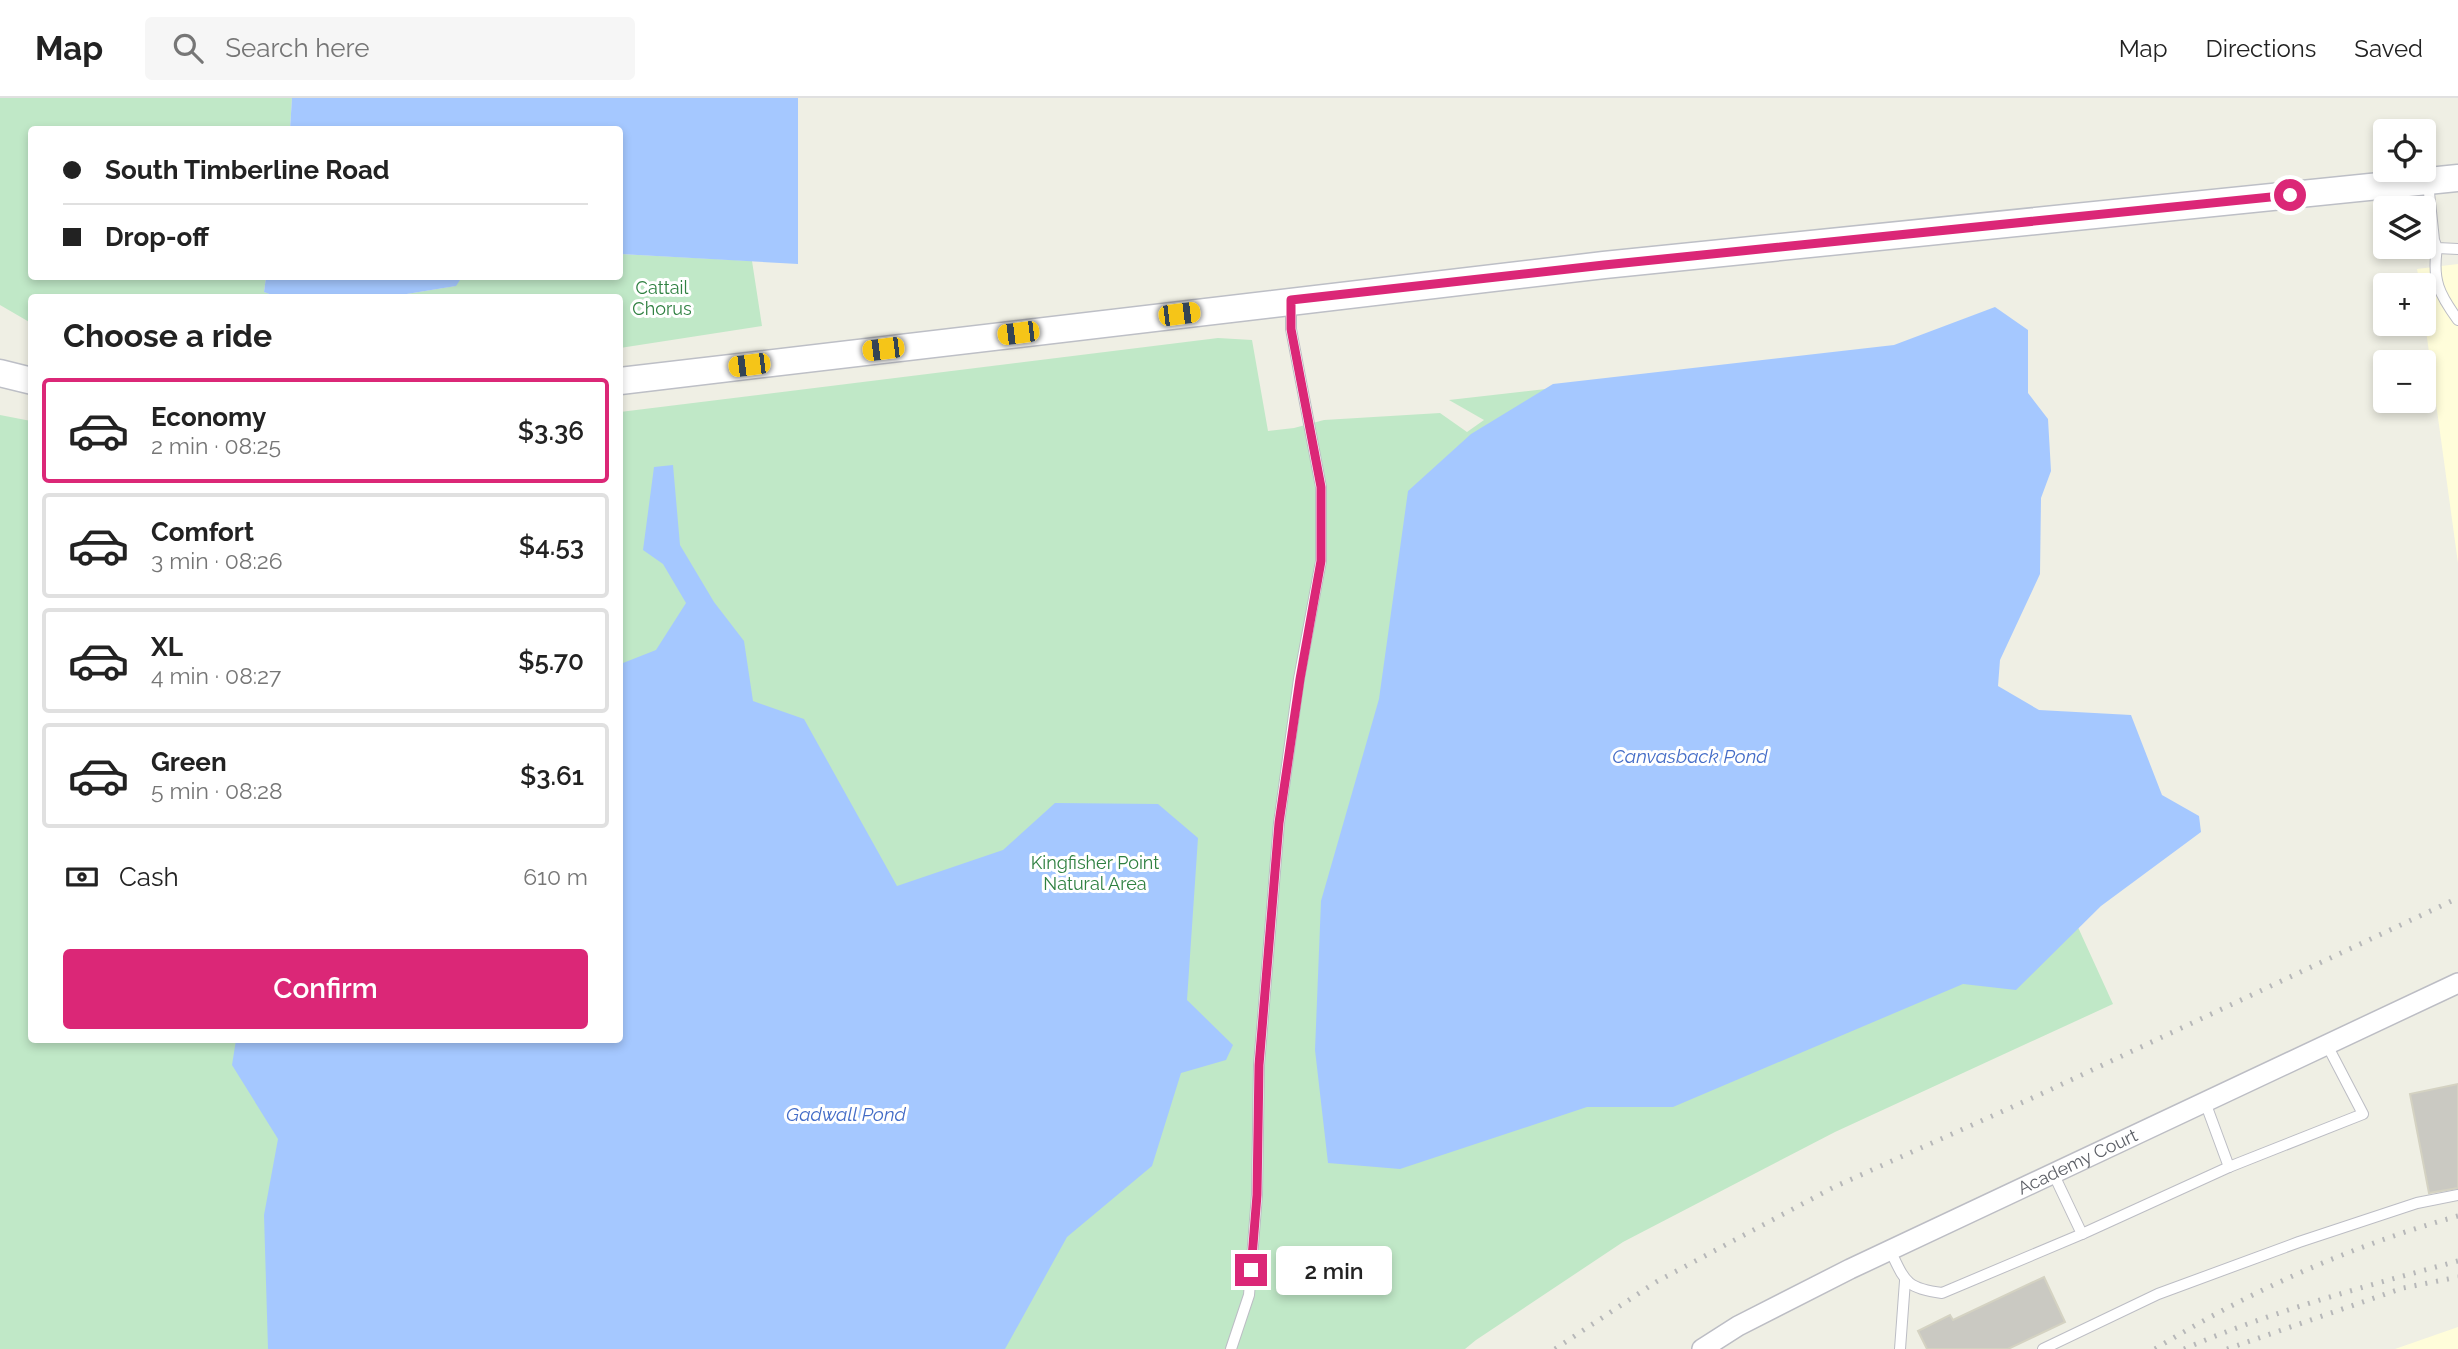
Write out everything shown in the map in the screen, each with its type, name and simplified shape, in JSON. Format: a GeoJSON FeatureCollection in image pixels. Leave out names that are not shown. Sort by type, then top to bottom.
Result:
{"type":"FeatureCollection","features":[{"type":"Feature","properties":{"kind":"main road"},"geometry":{"type":"LineString","coordinates":[[2436,180],[2458,178]]}},
{"type":"Feature","properties":{"kind":"main road"},"geometry":{"type":"LineString","coordinates":[[623,381],[1604,265],[2418,182]]}},
{"type":"Feature","properties":{"kind":"main road"},"geometry":{"type":"LineString","coordinates":[[0,373],[28,380]]}},
{"type":"Feature","properties":{"kind":"street","name":"Academy Court"},"geometry":{"type":"LineString","coordinates":[[1702,1349],[1738,1326],[1890,1250],[2458,983]]}},
{"type":"Feature","properties":{"kind":"lane"},"geometry":{"type":"LineString","coordinates":[[2428,182],[2437,248],[2434,267],[2441,297],[2458,320]]}},
{"type":"Feature","properties":{"kind":"lane"},"geometry":{"type":"LineString","coordinates":[[2437,248],[2458,249]]}},
{"type":"Feature","properties":{"kind":"lane"},"geometry":{"type":"LineString","coordinates":[[1231,1349],[1249,1295],[1257,1195],[1259,1065],[1279,823],[1321,561],[1321,487],[1291,329],[1291,300]]}},
{"type":"Feature","properties":{"kind":"lane"},"geometry":{"type":"LineString","coordinates":[[1905,1281],[1926,1291],[1942,1293],[2082,1234],[2229,1167],[2363,1114],[2327,1045]]}},
{"type":"Feature","properties":{"kind":"lane"},"geometry":{"type":"LineString","coordinates":[[2205,1102],[2229,1167]]}},
{"type":"Feature","properties":{"kind":"lane"},"geometry":{"type":"LineString","coordinates":[[2053,1173],[2082,1234]]}},
{"type":"Feature","properties":{"kind":"lane"},"geometry":{"type":"LineString","coordinates":[[2043,1349],[2158,1294],[2299,1242],[2417,1203],[2458,1195]]}},
{"type":"Feature","properties":{"kind":"lane"},"geometry":{"type":"LineString","coordinates":[[1890,1250],[1905,1281],[1900,1349]]}},
{"type":"Feature","properties":{"kind":"shaded area"},"geometry":{"type":"Polygon","coordinates":[[[2458,264],[2458,563],[2436,403],[2436,350],[2429,350],[2427,336],[2436,336],[2436,273],[2418,273],[2417,269],[2458,264]]]}},
{"type":"Feature","properties":{"kind":"shaded area"},"geometry":{"type":"Polygon","coordinates":[[[2458,1327],[2458,1349],[2395,1349],[2458,1327]]]}},
{"type":"Feature","properties":{"kind":"green space"},"geometry":{"type":"Polygon","coordinates":[[[0,98],[292,98],[290,126],[28,126],[28,280],[266,280],[264,292],[270,294],[28,294],[28,321],[0,305],[0,98]]]}},
{"type":"Feature","properties":{"kind":"green space","name":"Cattail Chorus"},"geometry":{"type":"Polygon","coordinates":[[[623,254],[752,261],[762,326],[623,348],[623,294],[406,294],[455,286],[460,280],[623,280],[623,254]]]}},
{"type":"Feature","properties":{"kind":"green space","name":"Kingfisher Point Natural Area"},"geometry":{"type":"Polygon","coordinates":[[[1218,338],[1252,340],[1268,431],[1324,420],[1440,413],[1467,432],[1484,420],[1449,400],[1972,340],[1966,682],[2113,1004],[1835,1132],[1623,1242],[1465,1349],[0,1349],[0,415],[28,420],[28,1043],[623,1043],[623,412],[1218,338]]]}},
{"type":"Feature","properties":{"kind":"water"},"geometry":{"type":"Polygon","coordinates":[[[292,98],[798,98],[798,264],[623,254],[623,126],[290,126],[292,98]]]}},
{"type":"Feature","properties":{"kind":"water"},"geometry":{"type":"Polygon","coordinates":[[[266,280],[460,280],[456,286],[407,294],[264,292],[266,280]]]}},
{"type":"Feature","properties":{"kind":"water","name":"Canvasback Pond"},"geometry":{"type":"Polygon","coordinates":[[[1995,307],[2028,330],[2028,393],[2048,419],[2051,471],[2041,498],[2040,574],[2000,660],[1998,686],[2039,710],[2131,715],[2162,795],[2199,816],[2201,832],[2101,906],[2016,990],[1963,984],[1673,1107],[1587,1107],[1400,1169],[1328,1163],[1315,1050],[1321,901],[1379,699],[1408,491],[1471,434],[1553,384],[1894,345],[1995,307]]]}},
{"type":"Feature","properties":{"kind":"water","name":"Gadwall Pond"},"geometry":{"type":"Polygon","coordinates":[[[673,465],[680,545],[714,602],[744,641],[753,701],[804,719],[897,886],[1003,850],[1055,803],[1158,804],[1198,838],[1187,1000],[1233,1045],[1226,1060],[1181,1073],[1152,1166],[1067,1237],[1005,1349],[268,1349],[264,1215],[278,1139],[232,1065],[236,1043],[623,1043],[623,663],[656,650],[686,603],[663,564],[643,550],[654,467],[673,465]]]}},
{"type":"Feature","properties":{"kind":"building"},"geometry":{"type":"Polygon","coordinates":[[[2458,1084],[2458,1188],[2429,1193],[2410,1094],[2458,1084]]]}},
{"type":"Feature","properties":{"kind":"building"},"geometry":{"type":"Polygon","coordinates":[[[2044,1277],[2065,1322],[2008,1349],[1927,1349],[1918,1331],[1950,1315],[1953,1320],[2044,1277]]]}},
{"type":"Feature","properties":{"kind":"railway"},"geometry":{"type":"LineString","coordinates":[[1555,1349],[1656,1282],[1834,1187],[2041,1094],[2458,898]]}},
{"type":"Feature","properties":{"kind":"railway"},"geometry":{"type":"LineString","coordinates":[[2155,1349],[2227,1308],[2302,1272],[2378,1241],[2458,1216]]}},
{"type":"Feature","properties":{"kind":"railway"},"geometry":{"type":"LineString","coordinates":[[2184,1349],[2285,1311],[2458,1261]]}},
{"type":"Feature","properties":{"kind":"railway"},"geometry":{"type":"LineString","coordinates":[[2227,1349],[2403,1288],[2458,1277]]}},
{"type":"Feature","properties":{"kind":"route"},"geometry":{"type":"LineString","coordinates":[[1251,1270],[1257,1195],[1259,1065],[1279,823],[1321,561],[1321,487],[1291,329],[1291,300],[2290,195]]}}]}
